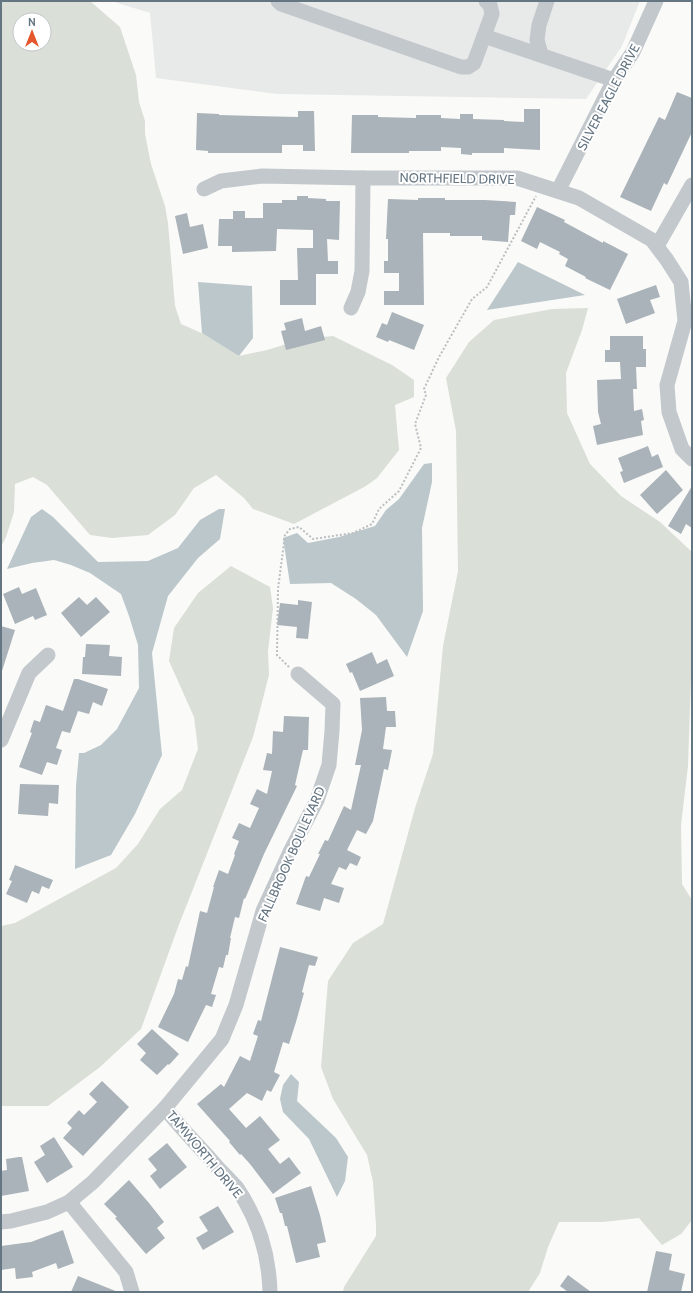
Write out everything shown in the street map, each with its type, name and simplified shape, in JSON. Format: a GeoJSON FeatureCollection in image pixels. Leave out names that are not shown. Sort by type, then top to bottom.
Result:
{"type":"FeatureCollection","features":[{"type":"Feature","properties":{"kind":"street"},"geometry":{"type":"LineString","coordinates":[[278,1],[281,4],[461,67],[468,67],[474,63],[492,14],[489,2]]}},
{"type":"Feature","properties":{"kind":"street"},"geometry":{"type":"LineString","coordinates":[[541,54],[537,40],[539,26],[547,1]]}},
{"type":"Feature","properties":{"kind":"street","name":"SILVER EAGLE DRIVE"},"geometry":{"type":"LineString","coordinates":[[558,191],[614,80],[633,52],[656,1]]}},
{"type":"Feature","properties":{"kind":"street"},"geometry":{"type":"LineString","coordinates":[[484,36],[541,54],[614,80]]}},
{"type":"Feature","properties":{"kind":"street","name":"NORTHFIELD DRIVE"},"geometry":{"type":"LineString","coordinates":[[204,189],[220,181],[262,176],[363,178],[518,178],[579,198],[652,240],[681,282],[685,321],[667,385],[669,412],[682,449],[692,459]]}},
{"type":"Feature","properties":{"kind":"street"},"geometry":{"type":"LineString","coordinates":[[351,308],[358,292],[362,271],[363,178]]}},
{"type":"Feature","properties":{"kind":"street"},"geometry":{"type":"LineString","coordinates":[[657,246],[692,185]]}},
{"type":"Feature","properties":{"kind":"street"},"geometry":{"type":"LineString","coordinates":[[1,740],[30,673],[48,655]]}},
{"type":"Feature","properties":{"kind":"street","name":"FALLBROOK BOULEVARD"},"geometry":{"type":"LineString","coordinates":[[1,1222],[32,1216],[69,1202],[93,1182],[165,1108],[222,1039],[236,1005],[263,911],[291,850],[317,800],[329,765],[333,704],[298,674]]}},
{"type":"Feature","properties":{"kind":"street","name":"TAMWORTH DRIVE"},"geometry":{"type":"LineString","coordinates":[[165,1108],[236,1188],[249,1210],[257,1225],[265,1251],[270,1278],[270,1292]]}},
{"type":"Feature","properties":{"kind":"street"},"geometry":{"type":"LineString","coordinates":[[69,1202],[126,1272],[132,1292]]}},
{"type":"Feature","properties":{"kind":"path"},"geometry":{"type":"LineString","coordinates":[[298,674],[277,655],[278,589],[285,535],[290,529],[299,527],[313,540],[353,533],[372,524],[379,509],[399,491],[421,448],[415,424],[426,395],[424,389],[439,357],[472,299],[487,287],[541,186]]}},
{"type":"Feature","properties":{"kind":"shaded area"},"geometry":{"type":"Polygon","coordinates":[[[1,1],[90,1],[120,27],[136,75],[139,102],[145,121],[145,134],[151,164],[165,206],[168,223],[175,306],[181,324],[206,335],[239,356],[267,350],[303,339],[333,336],[392,365],[414,380],[414,397],[395,405],[399,450],[377,478],[366,486],[294,524],[253,509],[244,498],[216,475],[194,488],[175,515],[148,535],[112,538],[90,535],[47,485],[33,477],[15,484],[14,512],[6,537],[1,547],[1,1]]]}},
{"type":"Feature","properties":{"kind":"shaded area"},"geometry":{"type":"Polygon","coordinates":[[[111,1],[640,1],[622,46],[586,99],[277,94],[156,78],[150,13],[111,1]]]}},
{"type":"Feature","properties":{"kind":"shaded area"},"geometry":{"type":"Polygon","coordinates":[[[518,262],[585,295],[487,310],[518,262]]]}},
{"type":"Feature","properties":{"kind":"shaded area"},"geometry":{"type":"Polygon","coordinates":[[[198,282],[252,286],[253,338],[239,356],[202,333],[198,282]]]}},
{"type":"Feature","properties":{"kind":"shaded area"},"geometry":{"type":"Polygon","coordinates":[[[588,308],[582,330],[566,373],[567,413],[590,464],[621,496],[660,522],[692,552],[692,648],[688,766],[681,825],[682,884],[692,900],[692,1220],[681,1234],[662,1245],[639,1218],[603,1222],[559,1222],[548,1247],[540,1273],[528,1292],[343,1292],[344,1287],[376,1236],[376,1225],[373,1182],[367,1155],[333,1099],[321,1067],[328,981],[353,943],[383,924],[415,808],[433,754],[443,646],[458,571],[456,431],[446,378],[469,342],[494,320],[552,309],[588,308]]]}},
{"type":"Feature","properties":{"kind":"shaded area"},"geometry":{"type":"Polygon","coordinates":[[[432,463],[432,482],[422,528],[423,611],[407,657],[376,615],[356,599],[331,583],[290,584],[283,538],[297,533],[308,543],[339,537],[375,526],[386,510],[399,499],[424,464],[432,463]]]}},
{"type":"Feature","properties":{"kind":"shaded area"},"geometry":{"type":"Polygon","coordinates":[[[42,509],[53,517],[98,562],[148,561],[178,548],[200,520],[219,509],[225,509],[220,539],[198,558],[168,596],[152,653],[162,755],[135,814],[111,855],[75,869],[76,786],[79,753],[84,753],[101,745],[117,729],[139,688],[138,645],[121,594],[90,573],[54,560],[7,569],[31,517],[42,509]]]}},
{"type":"Feature","properties":{"kind":"shaded area"},"geometry":{"type":"Polygon","coordinates":[[[231,566],[270,587],[273,608],[268,651],[269,675],[253,737],[178,927],[141,1029],[100,1067],[48,1106],[1,1106],[1,926],[15,923],[116,868],[138,844],[160,809],[182,790],[198,749],[194,717],[169,661],[174,628],[198,593],[231,566]]]}},
{"type":"Feature","properties":{"kind":"shaded area"},"geometry":{"type":"Polygon","coordinates":[[[291,1074],[299,1082],[297,1101],[336,1138],[348,1157],[345,1181],[337,1197],[309,1139],[283,1112],[280,1099],[283,1085],[291,1074]]]}},
{"type":"Feature","properties":{"kind":"building"},"geometry":{"type":"Polygon","coordinates":[[[677,92],[692,98],[692,132],[667,185],[664,183],[651,211],[620,197],[659,117],[665,120],[677,92]]]}},
{"type":"Feature","properties":{"kind":"building"},"geometry":{"type":"Polygon","coordinates":[[[524,109],[540,109],[540,150],[504,148],[504,153],[472,153],[472,155],[461,154],[461,148],[441,147],[441,151],[409,151],[409,153],[351,153],[352,115],[378,115],[378,117],[416,118],[416,115],[441,115],[441,118],[460,119],[460,114],[473,114],[473,119],[524,122],[524,109]]]}},
{"type":"Feature","properties":{"kind":"building"},"geometry":{"type":"Polygon","coordinates":[[[298,111],[314,111],[315,151],[303,151],[303,145],[282,145],[282,153],[208,153],[208,151],[196,150],[197,113],[298,117],[298,111]]]}},
{"type":"Feature","properties":{"kind":"building"},"geometry":{"type":"Polygon","coordinates":[[[297,196],[326,199],[326,201],[340,201],[339,240],[327,239],[328,261],[338,261],[338,274],[316,274],[316,305],[280,305],[280,280],[298,280],[297,248],[313,248],[313,230],[277,229],[276,251],[232,252],[232,246],[218,246],[219,219],[233,219],[233,211],[245,211],[245,218],[263,218],[263,203],[282,203],[282,200],[297,200],[297,196]]]}},
{"type":"Feature","properties":{"kind":"building"},"geometry":{"type":"Polygon","coordinates":[[[418,198],[516,202],[515,215],[510,215],[508,242],[482,240],[482,236],[450,236],[450,233],[423,233],[424,305],[384,305],[384,291],[399,291],[399,273],[384,273],[384,261],[388,261],[388,239],[386,239],[388,199],[418,200],[418,198]]]}},
{"type":"Feature","properties":{"kind":"building"},"geometry":{"type":"Polygon","coordinates":[[[537,207],[565,220],[564,222],[603,243],[603,241],[628,254],[610,290],[565,266],[568,259],[559,254],[560,252],[540,242],[537,249],[521,241],[537,207]]]}},
{"type":"Feature","properties":{"kind":"building"},"geometry":{"type":"Polygon","coordinates":[[[187,213],[190,227],[203,224],[208,248],[183,254],[175,216],[187,213]]]}},
{"type":"Feature","properties":{"kind":"building"},"geometry":{"type":"Polygon","coordinates":[[[656,285],[660,297],[650,300],[655,313],[626,324],[617,299],[656,285]]]}},
{"type":"Feature","properties":{"kind":"building"},"geometry":{"type":"Polygon","coordinates":[[[392,312],[424,325],[414,350],[389,340],[388,342],[376,337],[382,323],[387,325],[392,312]]]}},
{"type":"Feature","properties":{"kind":"building"},"geometry":{"type":"Polygon","coordinates":[[[302,318],[305,331],[321,326],[325,340],[286,350],[281,331],[286,330],[284,323],[302,318]]]}},
{"type":"Feature","properties":{"kind":"building"},"geometry":{"type":"Polygon","coordinates":[[[610,336],[643,336],[643,349],[646,349],[646,367],[636,367],[637,389],[633,389],[634,411],[642,409],[644,420],[641,421],[643,435],[597,445],[593,426],[601,424],[598,412],[597,380],[621,379],[620,362],[605,362],[605,350],[610,350],[610,336]]]}},
{"type":"Feature","properties":{"kind":"building"},"geometry":{"type":"Polygon","coordinates":[[[648,446],[652,457],[658,454],[663,467],[624,483],[620,472],[623,471],[618,458],[648,446]]]}},
{"type":"Feature","properties":{"kind":"building"},"geometry":{"type":"Polygon","coordinates":[[[666,470],[683,490],[657,514],[640,495],[666,470]]]}},
{"type":"Feature","properties":{"kind":"building"},"geometry":{"type":"Polygon","coordinates":[[[692,486],[692,528],[686,524],[681,534],[668,526],[692,486]]]}},
{"type":"Feature","properties":{"kind":"building"},"geometry":{"type":"Polygon","coordinates":[[[19,587],[22,594],[36,588],[47,615],[35,620],[33,616],[15,624],[3,594],[19,587]]]}},
{"type":"Feature","properties":{"kind":"building"},"geometry":{"type":"Polygon","coordinates":[[[79,597],[87,605],[96,597],[110,612],[81,637],[61,613],[79,597]]]}},
{"type":"Feature","properties":{"kind":"building"},"geometry":{"type":"Polygon","coordinates":[[[298,600],[312,602],[308,639],[296,638],[297,627],[277,625],[280,603],[298,605],[298,600]]]}},
{"type":"Feature","properties":{"kind":"building"},"geometry":{"type":"Polygon","coordinates":[[[1,626],[15,630],[2,671],[1,671],[1,626]]]}},
{"type":"Feature","properties":{"kind":"building"},"geometry":{"type":"Polygon","coordinates":[[[86,644],[110,645],[109,656],[122,657],[121,676],[82,674],[83,657],[85,657],[86,644]]]}},
{"type":"Feature","properties":{"kind":"building"},"geometry":{"type":"Polygon","coordinates":[[[372,652],[377,664],[387,659],[394,676],[360,691],[352,672],[350,673],[346,664],[372,652]]]}},
{"type":"Feature","properties":{"kind":"building"},"geometry":{"type":"Polygon","coordinates":[[[74,679],[108,689],[102,706],[93,702],[89,714],[78,711],[70,733],[62,731],[56,748],[62,750],[57,765],[47,762],[42,775],[19,767],[32,733],[30,732],[34,720],[40,722],[46,705],[63,711],[74,679]]]}},
{"type":"Feature","properties":{"kind":"building"},"geometry":{"type":"Polygon","coordinates":[[[386,697],[387,711],[395,711],[396,727],[386,727],[383,749],[392,750],[388,770],[384,769],[373,821],[366,834],[357,830],[347,850],[361,857],[357,866],[350,863],[346,870],[339,867],[331,884],[344,888],[339,903],[324,898],[320,911],[296,904],[306,876],[309,877],[320,854],[318,854],[325,840],[328,841],[344,806],[351,810],[361,765],[355,765],[362,730],[360,698],[386,697]]]}},
{"type":"Feature","properties":{"kind":"building"},"geometry":{"type":"Polygon","coordinates":[[[284,716],[309,717],[308,750],[303,750],[295,785],[297,786],[264,854],[245,899],[244,898],[239,918],[235,917],[228,955],[226,955],[223,968],[219,967],[211,994],[216,995],[212,1007],[206,1005],[188,1042],[158,1027],[174,994],[178,979],[182,980],[186,966],[188,967],[200,911],[207,913],[213,887],[219,870],[228,874],[239,841],[232,838],[239,823],[250,828],[259,808],[250,804],[257,789],[267,794],[272,771],[263,770],[267,753],[272,754],[273,731],[283,732],[284,716]]]}},
{"type":"Feature","properties":{"kind":"building"},"geometry":{"type":"Polygon","coordinates":[[[20,784],[59,785],[58,804],[49,803],[48,816],[18,814],[20,784]]]}},
{"type":"Feature","properties":{"kind":"building"},"geometry":{"type":"Polygon","coordinates":[[[15,865],[53,880],[49,889],[42,886],[39,894],[32,891],[27,903],[6,894],[12,881],[9,880],[15,865]]]}},
{"type":"Feature","properties":{"kind":"building"},"geometry":{"type":"Polygon","coordinates":[[[280,947],[318,957],[315,966],[309,965],[302,992],[304,993],[296,1022],[289,1044],[283,1042],[274,1072],[280,1075],[271,1092],[267,1090],[262,1101],[247,1093],[229,1109],[246,1128],[260,1116],[280,1140],[268,1149],[280,1164],[289,1157],[301,1173],[273,1194],[250,1164],[241,1154],[240,1155],[229,1142],[230,1141],[197,1104],[221,1084],[224,1087],[240,1056],[250,1061],[258,1036],[253,1034],[258,1020],[261,1021],[280,947]]]}},
{"type":"Feature","properties":{"kind":"building"},"geometry":{"type":"Polygon","coordinates":[[[152,1029],[179,1054],[157,1075],[140,1060],[146,1053],[137,1044],[152,1029]]]}},
{"type":"Feature","properties":{"kind":"building"},"geometry":{"type":"Polygon","coordinates":[[[102,1081],[129,1107],[83,1156],[63,1138],[72,1128],[67,1123],[79,1110],[84,1115],[97,1102],[89,1094],[102,1081]]]}},
{"type":"Feature","properties":{"kind":"building"},"geometry":{"type":"Polygon","coordinates":[[[54,1137],[73,1167],[47,1183],[34,1162],[45,1155],[40,1146],[54,1137]]]}},
{"type":"Feature","properties":{"kind":"building"},"geometry":{"type":"Polygon","coordinates":[[[167,1143],[187,1167],[160,1189],[150,1176],[157,1170],[148,1159],[167,1143]]]}},
{"type":"Feature","properties":{"kind":"building"},"geometry":{"type":"Polygon","coordinates":[[[22,1157],[29,1191],[1,1196],[1,1171],[7,1170],[6,1159],[22,1157]]]}},
{"type":"Feature","properties":{"kind":"building"},"geometry":{"type":"Polygon","coordinates":[[[129,1180],[164,1222],[157,1228],[165,1238],[146,1254],[115,1218],[117,1217],[104,1204],[129,1180]]]}},
{"type":"Feature","properties":{"kind":"building"},"geometry":{"type":"Polygon","coordinates":[[[311,1186],[326,1242],[317,1244],[320,1257],[296,1263],[287,1226],[285,1226],[282,1213],[280,1213],[275,1198],[311,1186]]]}},
{"type":"Feature","properties":{"kind":"building"},"geometry":{"type":"Polygon","coordinates":[[[218,1206],[234,1232],[203,1250],[196,1238],[208,1231],[199,1217],[218,1206]]]}},
{"type":"Feature","properties":{"kind":"building"},"geometry":{"type":"Polygon","coordinates":[[[63,1230],[74,1263],[58,1269],[56,1263],[32,1272],[33,1277],[16,1279],[15,1268],[1,1270],[1,1246],[31,1242],[63,1230]]]}},
{"type":"Feature","properties":{"kind":"building"},"geometry":{"type":"Polygon","coordinates":[[[656,1251],[672,1254],[669,1270],[685,1274],[681,1292],[647,1292],[656,1251]]]}},
{"type":"Feature","properties":{"kind":"building"},"geometry":{"type":"Polygon","coordinates":[[[568,1275],[591,1292],[568,1292],[560,1286],[568,1275]]]}},
{"type":"Feature","properties":{"kind":"building"},"geometry":{"type":"Polygon","coordinates":[[[78,1276],[118,1292],[71,1292],[78,1276]]]}}]}
